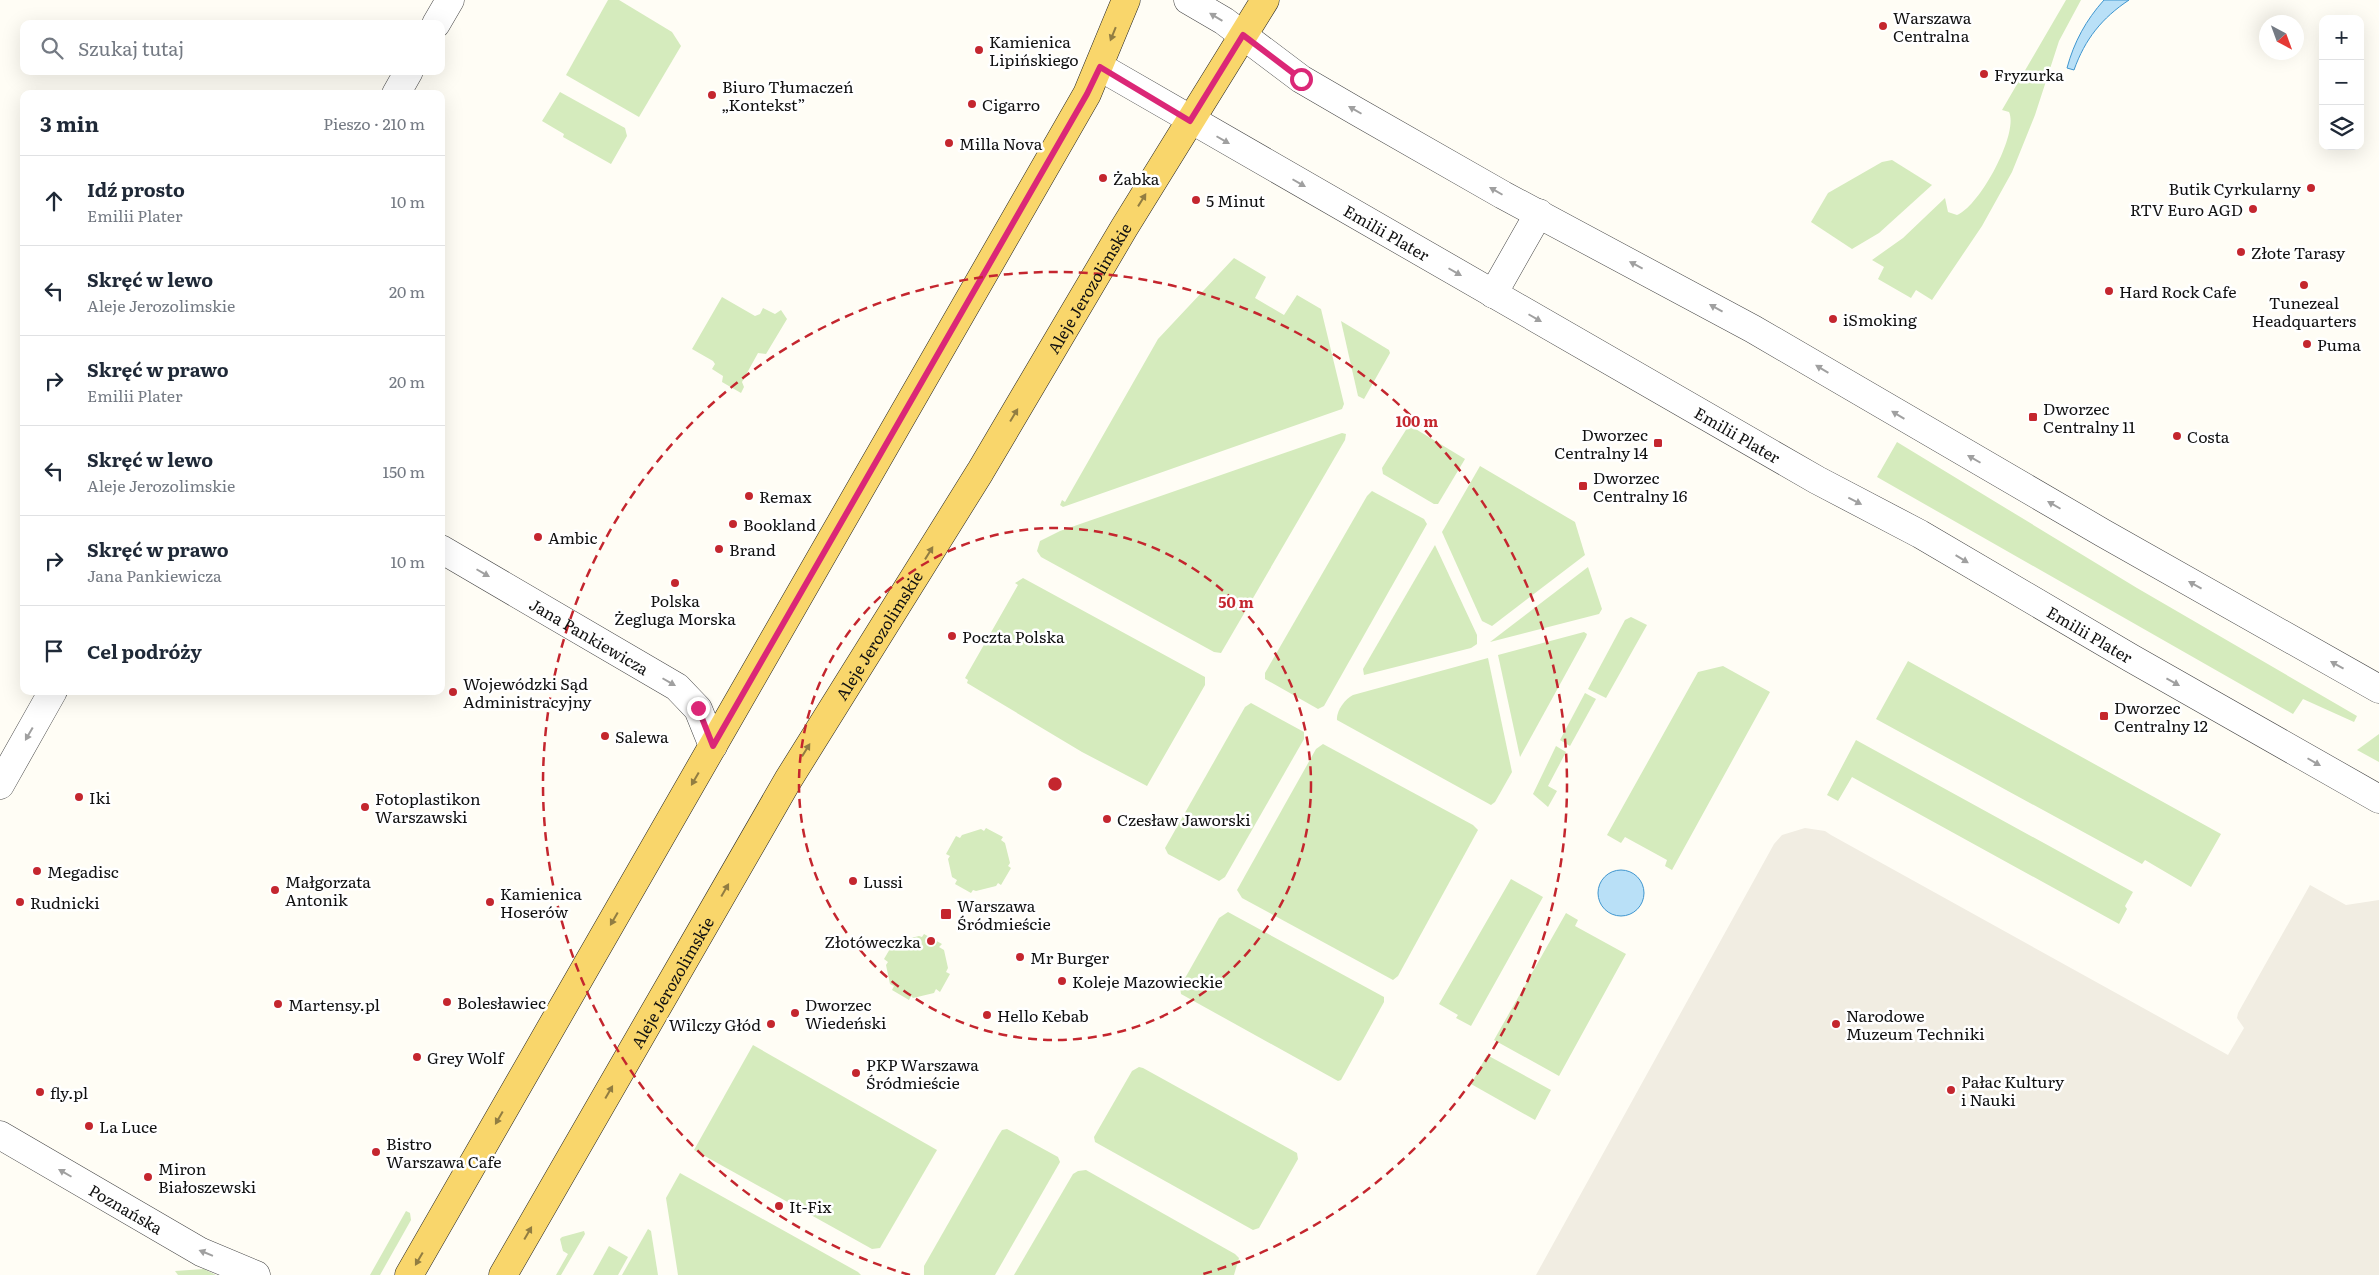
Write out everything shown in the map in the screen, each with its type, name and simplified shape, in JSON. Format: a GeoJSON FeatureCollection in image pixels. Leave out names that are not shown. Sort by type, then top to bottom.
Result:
{"type":"FeatureCollection","features":[{"type":"Feature","properties":{"kind":"main road"},"geometry":{"type":"LineString","coordinates":[[410,1275],[1087,94],[1100,67],[1126,0]]}},
{"type":"Feature","properties":{"kind":"main road","name":"Aleje Jerozolimskie"},"geometry":{"type":"LineString","coordinates":[[503,1275],[788,780],[980,472],[1190,121],[1265,0]]}},
{"type":"Feature","properties":{"kind":"street"},"geometry":{"type":"LineString","coordinates":[[1188,0],[1243,35],[1301,79],[1540,214],[1754,329],[2103,533],[2379,689]]}},
{"type":"Feature","properties":{"kind":"street","name":"Emilii Plater"},"geometry":{"type":"LineString","coordinates":[[1100,67],[1190,121],[1833,489],[1920,534],[2130,658],[2379,799]]}},
{"type":"Feature","properties":{"kind":"street"},"geometry":{"type":"LineString","coordinates":[[398,90],[407,75]]}},
{"type":"Feature","properties":{"kind":"street"},"geometry":{"type":"LineString","coordinates":[[1493,294],[1540,214]]}},
{"type":"Feature","properties":{"kind":"street","name":"Jana Pankiewicza"},"geometry":{"type":"LineString","coordinates":[[445,551],[677,687],[698,708],[713,746]]}},
{"type":"Feature","properties":{"kind":"street"},"geometry":{"type":"LineString","coordinates":[[0,785],[51,695]]}},
{"type":"Feature","properties":{"kind":"street","name":"Poznańska"},"geometry":{"type":"LineString","coordinates":[[0,1135],[201,1252],[256,1275]]}},
{"type":"Feature","properties":{"kind":"green space"},"geometry":{"type":"Polygon","coordinates":[[[608,0],[619,0],[672,32],[681,46],[639,117],[566,75],[608,0]]]}},
{"type":"Feature","properties":{"kind":"green space"},"geometry":{"type":"Polygon","coordinates":[[[2066,0],[2081,0],[2059,41],[2035,115],[2012,172],[1982,226],[1932,300],[1916,290],[1911,298],[1878,279],[1884,267],[1872,260],[1903,238],[1945,198],[1948,212],[1957,215],[1966,209],[1986,184],[2003,151],[2008,136],[2011,122],[2009,112],[2002,110],[2066,0]]]}},
{"type":"Feature","properties":{"kind":"green space"},"geometry":{"type":"Polygon","coordinates":[[[560,92],[625,128],[627,136],[611,164],[563,137],[564,134],[542,121],[560,92]]]}},
{"type":"Feature","properties":{"kind":"green space"},"geometry":{"type":"Polygon","coordinates":[[[1892,160],[1932,185],[1879,233],[1852,249],[1811,222],[1828,193],[1882,162],[1892,160]]]}},
{"type":"Feature","properties":{"kind":"green space"},"geometry":{"type":"Polygon","coordinates":[[[1234,258],[1266,277],[1255,298],[1284,315],[1297,295],[1321,309],[1344,404],[1342,409],[1063,507],[1060,505],[1062,500],[1065,502],[1158,339],[1234,258]]]}},
{"type":"Feature","properties":{"kind":"green space"},"geometry":{"type":"Polygon","coordinates":[[[722,297],[755,316],[760,314],[763,308],[775,314],[781,310],[787,319],[766,354],[758,353],[742,382],[744,387],[741,393],[722,382],[723,376],[712,369],[715,364],[713,361],[692,349],[722,297]]]}},
{"type":"Feature","properties":{"kind":"green space"},"geometry":{"type":"Polygon","coordinates":[[[1341,321],[1389,350],[1390,353],[1364,399],[1358,396],[1341,321]]]}},
{"type":"Feature","properties":{"kind":"green space"},"geometry":{"type":"Polygon","coordinates":[[[1409,425],[1465,459],[1438,504],[1434,504],[1383,474],[1382,468],[1409,425]]]}},
{"type":"Feature","properties":{"kind":"green space"},"geometry":{"type":"Polygon","coordinates":[[[1342,433],[1346,434],[1345,440],[1221,653],[1214,652],[1041,557],[1037,551],[1040,541],[1060,531],[1342,433]]]}},
{"type":"Feature","properties":{"kind":"green space"},"geometry":{"type":"Polygon","coordinates":[[[1897,442],[2137,588],[2357,716],[2354,722],[2303,699],[2293,714],[1877,477],[1897,442]]]}},
{"type":"Feature","properties":{"kind":"green space"},"geometry":{"type":"Polygon","coordinates":[[[1480,466],[1575,522],[1585,555],[1492,626],[1482,621],[1442,532],[1480,466]]]}},
{"type":"Feature","properties":{"kind":"green space"},"geometry":{"type":"Polygon","coordinates":[[[1372,491],[1424,519],[1427,524],[1324,706],[1318,709],[1265,679],[1265,673],[1367,496],[1372,491]]]}},
{"type":"Feature","properties":{"kind":"green space"},"geometry":{"type":"Polygon","coordinates":[[[1435,545],[1477,635],[1477,644],[1471,648],[1364,675],[1363,669],[1435,545]]]}},
{"type":"Feature","properties":{"kind":"green space"},"geometry":{"type":"Polygon","coordinates":[[[1588,567],[1602,609],[1599,614],[1490,642],[1588,567]]]}},
{"type":"Feature","properties":{"kind":"green space"},"geometry":{"type":"Polygon","coordinates":[[[1023,578],[1205,677],[1205,685],[1147,786],[1082,752],[967,683],[968,680],[965,678],[1018,585],[1015,583],[1023,578]]]}},
{"type":"Feature","properties":{"kind":"green space"},"geometry":{"type":"Polygon","coordinates":[[[1631,617],[1647,625],[1606,698],[1588,689],[1625,620],[1631,617]]]}},
{"type":"Feature","properties":{"kind":"green space"},"geometry":{"type":"Polygon","coordinates":[[[1584,632],[1587,634],[1586,637],[1520,757],[1498,655],[1584,632]]]}},
{"type":"Feature","properties":{"kind":"green space"},"geometry":{"type":"Polygon","coordinates":[[[1488,658],[1512,772],[1495,802],[1491,805],[1337,720],[1342,706],[1353,695],[1488,658]]]}},
{"type":"Feature","properties":{"kind":"green space"},"geometry":{"type":"Polygon","coordinates":[[[1908,661],[2221,834],[2191,887],[2145,860],[2142,864],[1876,719],[1908,661]]]}},
{"type":"Feature","properties":{"kind":"green space"},"geometry":{"type":"Polygon","coordinates":[[[1723,666],[1770,692],[1672,870],[1665,866],[1667,860],[1625,837],[1621,843],[1607,835],[1698,672],[1723,666]]]}},
{"type":"Feature","properties":{"kind":"green space"},"geometry":{"type":"Polygon","coordinates":[[[1585,693],[1596,699],[1570,746],[1560,740],[1585,693]]]}},
{"type":"Feature","properties":{"kind":"green space"},"geometry":{"type":"Polygon","coordinates":[[[1251,703],[1304,732],[1304,739],[1225,877],[1219,881],[1168,854],[1165,848],[1245,707],[1251,703]]]}},
{"type":"Feature","properties":{"kind":"green space"},"geometry":{"type":"Polygon","coordinates":[[[2379,734],[2379,762],[2357,750],[2379,734]]]}},
{"type":"Feature","properties":{"kind":"green space"},"geometry":{"type":"Polygon","coordinates":[[[1856,740],[2133,892],[2125,906],[2127,909],[2119,924],[1852,777],[1838,801],[1827,795],[1856,740]]]}},
{"type":"Feature","properties":{"kind":"green space"},"geometry":{"type":"Polygon","coordinates":[[[1323,744],[1473,825],[1478,830],[1398,976],[1393,980],[1242,898],[1237,890],[1316,749],[1323,744]]]}},
{"type":"Feature","properties":{"kind":"green space"},"geometry":{"type":"Polygon","coordinates":[[[1556,746],[1566,752],[1548,786],[1557,791],[1548,807],[1533,794],[1556,746]]]}},
{"type":"Feature","properties":{"kind":"green space"},"geometry":{"type":"Polygon","coordinates":[[[986,828],[1003,837],[1001,840],[1005,843],[1010,863],[1008,866],[1011,868],[1001,885],[998,883],[996,886],[973,890],[971,893],[955,884],[957,880],[952,877],[948,859],[950,856],[946,854],[956,836],[960,838],[962,835],[981,829],[984,831],[986,828]]]}},
{"type":"Feature","properties":{"kind":"green space"},"geometry":{"type":"Polygon","coordinates":[[[1511,879],[1543,897],[1471,1026],[1456,1018],[1458,1015],[1439,1004],[1511,879]]]}},
{"type":"Feature","properties":{"kind":"green space"},"geometry":{"type":"Polygon","coordinates":[[[1228,912],[1384,997],[1384,1002],[1341,1080],[1338,1081],[1181,994],[1180,987],[1219,918],[1228,912]]]}},
{"type":"Feature","properties":{"kind":"green space"},"geometry":{"type":"Polygon","coordinates":[[[1566,913],[1578,920],[1575,926],[1626,954],[1559,1076],[1494,1040],[1566,913]]]}},
{"type":"Feature","properties":{"kind":"green space"},"geometry":{"type":"Polygon","coordinates":[[[924,934],[942,944],[939,947],[944,950],[948,968],[946,972],[950,974],[940,992],[936,989],[934,993],[913,998],[911,996],[909,1000],[892,990],[894,986],[890,984],[886,965],[888,962],[884,959],[894,942],[897,944],[899,941],[922,937],[924,934]]]}},
{"type":"Feature","properties":{"kind":"green space"},"geometry":{"type":"Polygon","coordinates":[[[753,1045],[937,1150],[880,1248],[872,1249],[694,1150],[753,1045]]]}},
{"type":"Feature","properties":{"kind":"green space"},"geometry":{"type":"Polygon","coordinates":[[[1487,1055],[1551,1090],[1535,1120],[1471,1084],[1487,1055]]]}},
{"type":"Feature","properties":{"kind":"green space"},"geometry":{"type":"Polygon","coordinates":[[[1139,1067],[1297,1153],[1298,1159],[1259,1228],[1253,1230],[1095,1142],[1094,1137],[1132,1071],[1139,1067]]]}},
{"type":"Feature","properties":{"kind":"green space"},"geometry":{"type":"Polygon","coordinates":[[[1007,1129],[1058,1157],[1060,1162],[995,1275],[924,1275],[924,1266],[998,1136],[1002,1130],[1007,1129]]]}},
{"type":"Feature","properties":{"kind":"green space"},"geometry":{"type":"Polygon","coordinates":[[[1086,1170],[1235,1254],[1239,1258],[1234,1275],[1014,1275],[1073,1174],[1086,1170]]]}},
{"type":"Feature","properties":{"kind":"green space"},"geometry":{"type":"Polygon","coordinates":[[[680,1173],[861,1275],[678,1275],[666,1198],[680,1173]]]}},
{"type":"Feature","properties":{"kind":"green space"},"geometry":{"type":"Polygon","coordinates":[[[406,1211],[410,1213],[411,1220],[380,1275],[370,1275],[406,1211]]]}},
{"type":"Feature","properties":{"kind":"green space"},"geometry":{"type":"Polygon","coordinates":[[[648,1229],[651,1231],[658,1275],[622,1275],[648,1229]]]}},
{"type":"Feature","properties":{"kind":"green space"},"geometry":{"type":"Polygon","coordinates":[[[584,1231],[585,1234],[561,1275],[556,1275],[568,1254],[563,1251],[560,1239],[584,1231]]]}},
{"type":"Feature","properties":{"kind":"green space"},"geometry":{"type":"Polygon","coordinates":[[[609,1246],[628,1257],[618,1275],[593,1275],[609,1246]]]}},
{"type":"Feature","properties":{"kind":"green space"},"geometry":{"type":"Polygon","coordinates":[[[204,1269],[216,1275],[178,1275],[175,1271],[204,1269]]]}},
{"type":"Feature","properties":{"kind":"shaded area"},"geometry":{"type":"Polygon","coordinates":[[[1805,828],[1825,831],[2228,1055],[2244,1028],[2237,1018],[2238,1013],[2310,885],[2346,905],[2379,900],[2379,1275],[1536,1275],[1774,844],[1782,835],[1805,828]]]}},
{"type":"Feature","properties":{"kind":"water"},"geometry":{"type":"Polygon","coordinates":[[[2104,0],[2129,0],[2111,14],[2096,30],[2083,49],[2074,70],[2067,68],[2081,32],[2104,0]]]}},
{"type":"Feature","properties":{"kind":"water"},"geometry":{"type":"Polygon","coordinates":[[[1616,870],[1626,870],[1640,880],[1644,893],[1640,906],[1634,912],[1626,916],[1616,916],[1602,906],[1598,898],[1598,888],[1608,874],[1616,870]]]}},
{"type":"Feature","properties":{"kind":"place","name":"Warszawa Centralna"},"geometry":{"type":"Point","coordinates":[1883,26]}},
{"type":"Feature","properties":{"kind":"place","name":"Kamienica Lipińskiego"},"geometry":{"type":"Point","coordinates":[979,50]}},
{"type":"Feature","properties":{"kind":"place","name":"Fryzurka"},"geometry":{"type":"Point","coordinates":[1984,74]}},
{"type":"Feature","properties":{"kind":"place","name":"Biuro Tłumaczeń „Kontekst”"},"geometry":{"type":"Point","coordinates":[712,95]}},
{"type":"Feature","properties":{"kind":"place","name":"Cigarro"},"geometry":{"type":"Point","coordinates":[972,104]}},
{"type":"Feature","properties":{"kind":"place","name":"Milla Nova"},"geometry":{"type":"Point","coordinates":[949,143]}},
{"type":"Feature","properties":{"kind":"place","name":"Żabka"},"geometry":{"type":"Point","coordinates":[1103,178]}},
{"type":"Feature","properties":{"kind":"place","name":"Butik Cyrkularny"},"geometry":{"type":"Point","coordinates":[2311,188]}},
{"type":"Feature","properties":{"kind":"place","name":"5 Minut"},"geometry":{"type":"Point","coordinates":[1196,200]}},
{"type":"Feature","properties":{"kind":"place","name":"RTV Euro AGD"},"geometry":{"type":"Point","coordinates":[2253,209]}},
{"type":"Feature","properties":{"kind":"place","name":"Złote Tarasy"},"geometry":{"type":"Point","coordinates":[2241,252]}},
{"type":"Feature","properties":{"kind":"place","name":"Tunezeal Headquarters"},"geometry":{"type":"Point","coordinates":[2304,285]}},
{"type":"Feature","properties":{"kind":"place","name":"Hard Rock Cafe"},"geometry":{"type":"Point","coordinates":[2109,291]}},
{"type":"Feature","properties":{"kind":"place","name":"iSmoking"},"geometry":{"type":"Point","coordinates":[1833,319]}},
{"type":"Feature","properties":{"kind":"place","name":"Puma"},"geometry":{"type":"Point","coordinates":[2307,344]}},
{"type":"Feature","properties":{"kind":"place","name":"Dworzec Centralny 11"},"geometry":{"type":"Point","coordinates":[2033,417]}},
{"type":"Feature","properties":{"kind":"place","name":"Costa"},"geometry":{"type":"Point","coordinates":[2177,436]}},
{"type":"Feature","properties":{"kind":"place","name":"Dworzec Centralny 14"},"geometry":{"type":"Point","coordinates":[1658,443]}},
{"type":"Feature","properties":{"kind":"place","name":"Dworzec Centralny 16"},"geometry":{"type":"Point","coordinates":[1583,486]}},
{"type":"Feature","properties":{"kind":"place","name":"Remax"},"geometry":{"type":"Point","coordinates":[749,496]}},
{"type":"Feature","properties":{"kind":"place","name":"Bookland"},"geometry":{"type":"Point","coordinates":[733,524]}},
{"type":"Feature","properties":{"kind":"place","name":"Ambic"},"geometry":{"type":"Point","coordinates":[538,537]}},
{"type":"Feature","properties":{"kind":"place","name":"Brand"},"geometry":{"type":"Point","coordinates":[719,549]}},
{"type":"Feature","properties":{"kind":"place","name":"Polska Żegluga Morska"},"geometry":{"type":"Point","coordinates":[675,583]}},
{"type":"Feature","properties":{"kind":"place","name":"Poczta Polska"},"geometry":{"type":"Point","coordinates":[952,636]}},
{"type":"Feature","properties":{"kind":"place","name":"Wojewódzki Sąd Administracyjny"},"geometry":{"type":"Point","coordinates":[453,692]}},
{"type":"Feature","properties":{"kind":"place","name":"Dworzec Centralny 12"},"geometry":{"type":"Point","coordinates":[2104,716]}},
{"type":"Feature","properties":{"kind":"place","name":"Salewa"},"geometry":{"type":"Point","coordinates":[605,736]}},
{"type":"Feature","properties":{"kind":"place","name":"Iki"},"geometry":{"type":"Point","coordinates":[79,797]}},
{"type":"Feature","properties":{"kind":"place","name":"Fotoplastikon Warszawski"},"geometry":{"type":"Point","coordinates":[365,807]}},
{"type":"Feature","properties":{"kind":"place","name":"Czesław Jaworski"},"geometry":{"type":"Point","coordinates":[1107,819]}},
{"type":"Feature","properties":{"kind":"place","name":"Megadisc"},"geometry":{"type":"Point","coordinates":[37,871]}},
{"type":"Feature","properties":{"kind":"place","name":"Lussi"},"geometry":{"type":"Point","coordinates":[853,881]}},
{"type":"Feature","properties":{"kind":"place","name":"Małgorzata Antonik"},"geometry":{"type":"Point","coordinates":[275,890]}},
{"type":"Feature","properties":{"kind":"place","name":"Rudnicki"},"geometry":{"type":"Point","coordinates":[20,902]}},
{"type":"Feature","properties":{"kind":"place","name":"Kamienica Hoserów"},"geometry":{"type":"Point","coordinates":[490,902]}},
{"type":"Feature","properties":{"kind":"place","name":"Warszawa Śródmieście"},"geometry":{"type":"Point","coordinates":[946,914]}},
{"type":"Feature","properties":{"kind":"place","name":"Złotóweczka"},"geometry":{"type":"Point","coordinates":[931,941]}},
{"type":"Feature","properties":{"kind":"place","name":"Mr Burger"},"geometry":{"type":"Point","coordinates":[1020,957]}},
{"type":"Feature","properties":{"kind":"place","name":"Koleje Mazowieckie"},"geometry":{"type":"Point","coordinates":[1062,981]}},
{"type":"Feature","properties":{"kind":"place","name":"Bolesławiec"},"geometry":{"type":"Point","coordinates":[447,1002]}},
{"type":"Feature","properties":{"kind":"place","name":"Martensy.pl"},"geometry":{"type":"Point","coordinates":[278,1004]}},
{"type":"Feature","properties":{"kind":"place","name":"Dworzec Wiedeński"},"geometry":{"type":"Point","coordinates":[795,1013]}},
{"type":"Feature","properties":{"kind":"place","name":"Hello Kebab"},"geometry":{"type":"Point","coordinates":[987,1015]}},
{"type":"Feature","properties":{"kind":"place","name":"Wilczy Głód"},"geometry":{"type":"Point","coordinates":[771,1024]}},
{"type":"Feature","properties":{"kind":"place","name":"Narodowe Muzeum Techniki"},"geometry":{"type":"Point","coordinates":[1836,1024]}},
{"type":"Feature","properties":{"kind":"place","name":"Grey Wolf"},"geometry":{"type":"Point","coordinates":[417,1057]}},
{"type":"Feature","properties":{"kind":"place","name":"PKP Warszawa Śródmieście"},"geometry":{"type":"Point","coordinates":[856,1073]}},
{"type":"Feature","properties":{"kind":"place","name":"Pałac Kultury i Nauki"},"geometry":{"type":"Point","coordinates":[1951,1090]}},
{"type":"Feature","properties":{"kind":"place","name":"fly.pl"},"geometry":{"type":"Point","coordinates":[40,1092]}},
{"type":"Feature","properties":{"kind":"place","name":"La Luce"},"geometry":{"type":"Point","coordinates":[89,1126]}},
{"type":"Feature","properties":{"kind":"place","name":"Bistro Warszawa Cafe"},"geometry":{"type":"Point","coordinates":[376,1152]}},
{"type":"Feature","properties":{"kind":"place","name":"Miron Białoszewski"},"geometry":{"type":"Point","coordinates":[148,1177]}},
{"type":"Feature","properties":{"kind":"place","name":"It-Fix"},"geometry":{"type":"Point","coordinates":[779,1206]}},
{"type":"Feature","properties":{"kind":"route"},"geometry":{"type":"LineString","coordinates":[[698,708],[713,746],[1087,94],[1100,67],[1190,121],[1243,35],[1301,79]]}}]}
